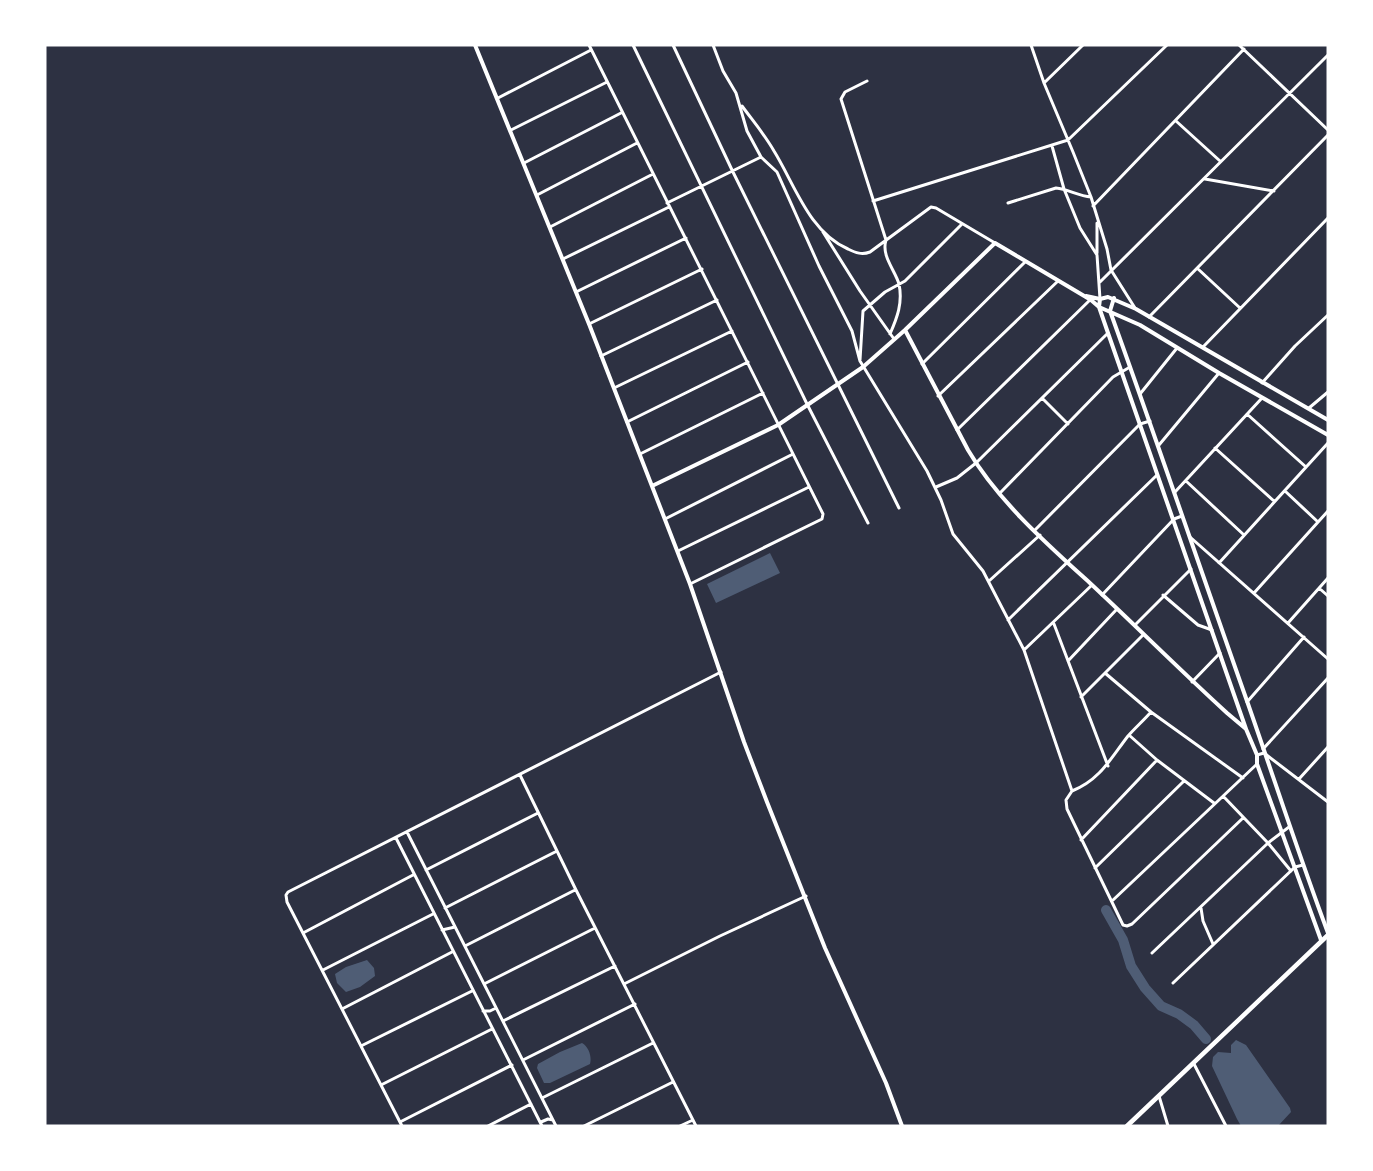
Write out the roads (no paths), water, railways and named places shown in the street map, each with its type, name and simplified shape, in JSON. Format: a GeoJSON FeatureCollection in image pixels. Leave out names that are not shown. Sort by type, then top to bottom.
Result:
{"type":"FeatureCollection","features":[{"type":"Feature","properties":{"kind":"main road"},"geometry":{"type":"LineString","coordinates":[[1127,1126],[1328,934]]}},
{"type":"Feature","properties":{"kind":"street"},"geometry":{"type":"LineString","coordinates":[[475,45],[563,259],[678,551],[744,742],[825,948],[886,1083],[902,1126]]}},
{"type":"Feature","properties":{"kind":"street"},"geometry":{"type":"LineString","coordinates":[[589,45],[823,513],[822,519],[690,584]]}},
{"type":"Feature","properties":{"kind":"street"},"geometry":{"type":"LineString","coordinates":[[633,45],[807,404],[868,523]]}},
{"type":"Feature","properties":{"kind":"street"},"geometry":{"type":"LineString","coordinates":[[673,45],[836,384],[899,508]]}},
{"type":"Feature","properties":{"kind":"street"},"geometry":{"type":"LineString","coordinates":[[713,45],[740,105],[775,152],[796,193],[894,339]]}},
{"type":"Feature","properties":{"kind":"street"},"geometry":{"type":"LineString","coordinates":[[1031,45],[1044,83],[1091,197],[1111,270],[1136,309]]}},
{"type":"Feature","properties":{"kind":"street"},"geometry":{"type":"LineString","coordinates":[[1044,83],[1083,45]]}},
{"type":"Feature","properties":{"kind":"street"},"geometry":{"type":"LineString","coordinates":[[873,201],[1068,140],[1167,45]]}},
{"type":"Feature","properties":{"kind":"street"},"geometry":{"type":"LineString","coordinates":[[1239,45],[1328,130]]}},
{"type":"Feature","properties":{"kind":"street"},"geometry":{"type":"LineString","coordinates":[[498,98],[591,50]]}},
{"type":"Feature","properties":{"kind":"street"},"geometry":{"type":"LineString","coordinates":[[1093,206],[1244,50]]}},
{"type":"Feature","properties":{"kind":"street"},"geometry":{"type":"LineString","coordinates":[[1099,283],[1205,179],[1289,91],[1328,55]]}},
{"type":"Feature","properties":{"kind":"street"},"geometry":{"type":"LineString","coordinates":[[867,81],[845,92],[841,99],[886,240],[885,253],[899,284],[900,306],[890,334]]}},
{"type":"Feature","properties":{"kind":"street"},"geometry":{"type":"LineString","coordinates":[[511,130],[607,82]]}},
{"type":"Feature","properties":{"kind":"street"},"geometry":{"type":"LineString","coordinates":[[740,105],[747,131],[761,157],[777,172],[819,266],[852,331],[863,367],[904,432],[935,488],[953,534],[989,581],[994,595],[1024,650],[1072,790]]}},
{"type":"Feature","properties":{"kind":"street"},"geometry":{"type":"LineString","coordinates":[[524,163],[621,112]]}},
{"type":"Feature","properties":{"kind":"street"},"geometry":{"type":"LineString","coordinates":[[1176,121],[1220,161]]}},
{"type":"Feature","properties":{"kind":"street"},"geometry":{"type":"LineString","coordinates":[[1149,317],[1328,135]]}},
{"type":"Feature","properties":{"kind":"street"},"geometry":{"type":"LineString","coordinates":[[537,195],[637,143]]}},
{"type":"Feature","properties":{"kind":"street"},"geometry":{"type":"LineString","coordinates":[[1052,146],[1064,189],[1080,228],[1096,255]]}},
{"type":"Feature","properties":{"kind":"street"},"geometry":{"type":"LineString","coordinates":[[563,259],[700,186],[761,157]]}},
{"type":"Feature","properties":{"kind":"street"},"geometry":{"type":"LineString","coordinates":[[550,227],[653,174]]}},
{"type":"Feature","properties":{"kind":"street"},"geometry":{"type":"LineString","coordinates":[[1205,179],[1274,191]]}},
{"type":"Feature","properties":{"kind":"street"},"geometry":{"type":"LineString","coordinates":[[1008,203],[1047,190],[1064,189],[1074,194],[1091,197]]}},
{"type":"Feature","properties":{"kind":"street"},"geometry":{"type":"LineString","coordinates":[[821,228],[834,241],[861,254],[870,252],[928,208],[936,208],[1083,296],[1114,298],[1136,309],[1328,420]]}},
{"type":"Feature","properties":{"kind":"street"},"geometry":{"type":"LineString","coordinates":[[1202,348],[1328,218]]}},
{"type":"Feature","properties":{"kind":"street"},"geometry":{"type":"LineString","coordinates":[[1097,221],[1099,307]]}},
{"type":"Feature","properties":{"kind":"street"},"geometry":{"type":"LineString","coordinates":[[860,361],[863,311],[869,304],[899,284],[962,224]]}},
{"type":"Feature","properties":{"kind":"street"},"geometry":{"type":"LineString","coordinates":[[576,292],[686,238]]}},
{"type":"Feature","properties":{"kind":"street"},"geometry":{"type":"LineString","coordinates":[[652,486],[778,425],[863,367],[995,243]]}},
{"type":"Feature","properties":{"kind":"street"},"geometry":{"type":"LineString","coordinates":[[922,365],[1025,262]]}},
{"type":"Feature","properties":{"kind":"street"},"geometry":{"type":"LineString","coordinates":[[1197,268],[1240,308]]}},
{"type":"Feature","properties":{"kind":"street"},"geometry":{"type":"LineString","coordinates":[[589,324],[702,270]]}},
{"type":"Feature","properties":{"kind":"street"},"geometry":{"type":"LineString","coordinates":[[938,396],[1058,281]]}},
{"type":"Feature","properties":{"kind":"street"},"geometry":{"type":"LineString","coordinates":[[1092,298],[1099,307],[1257,755],[1257,764],[1293,869],[1321,940]]}},
{"type":"Feature","properties":{"kind":"street"},"geometry":{"type":"LineString","coordinates":[[957,430],[1092,298]]}},
{"type":"Feature","properties":{"kind":"street"},"geometry":{"type":"LineString","coordinates":[[1114,298],[1110,310],[1328,934]]}},
{"type":"Feature","properties":{"kind":"street"},"geometry":{"type":"LineString","coordinates":[[601,356],[717,300]]}},
{"type":"Feature","properties":{"kind":"street"},"geometry":{"type":"LineString","coordinates":[[1099,307],[1110,310],[1178,346],[1328,435]]}},
{"type":"Feature","properties":{"kind":"street"},"geometry":{"type":"LineString","coordinates":[[1262,383],[1295,346],[1328,315]]}},
{"type":"Feature","properties":{"kind":"street"},"geometry":{"type":"LineString","coordinates":[[905,330],[976,464],[1000,493],[1066,562],[1192,682],[1246,729]]}},
{"type":"Feature","properties":{"kind":"street"},"geometry":{"type":"LineString","coordinates":[[614,388],[732,332]]}},
{"type":"Feature","properties":{"kind":"street"},"geometry":{"type":"LineString","coordinates":[[935,488],[957,478],[976,464],[1108,333]]}},
{"type":"Feature","properties":{"kind":"street"},"geometry":{"type":"LineString","coordinates":[[1140,394],[1178,346]]}},
{"type":"Feature","properties":{"kind":"street"},"geometry":{"type":"LineString","coordinates":[[627,422],[748,363]]}},
{"type":"Feature","properties":{"kind":"street"},"geometry":{"type":"LineString","coordinates":[[1000,493],[1113,377],[1130,367]]}},
{"type":"Feature","properties":{"kind":"street"},"geometry":{"type":"LineString","coordinates":[[1159,445],[1220,373]]}},
{"type":"Feature","properties":{"kind":"street"},"geometry":{"type":"LineString","coordinates":[[1308,409],[1328,392]]}},
{"type":"Feature","properties":{"kind":"street"},"geometry":{"type":"LineString","coordinates":[[640,454],[763,393]]}},
{"type":"Feature","properties":{"kind":"street"},"geometry":{"type":"LineString","coordinates":[[1173,493],[1263,397]]}},
{"type":"Feature","properties":{"kind":"street"},"geometry":{"type":"LineString","coordinates":[[1042,398],[1068,424]]}},
{"type":"Feature","properties":{"kind":"street"},"geometry":{"type":"LineString","coordinates":[[1247,414],[1306,468]]}},
{"type":"Feature","properties":{"kind":"street"},"geometry":{"type":"LineString","coordinates":[[1035,530],[1140,424],[1150,421]]}},
{"type":"Feature","properties":{"kind":"street"},"geometry":{"type":"LineString","coordinates":[[1219,563],[1328,443]]}},
{"type":"Feature","properties":{"kind":"street"},"geometry":{"type":"LineString","coordinates":[[1215,448],[1275,502]]}},
{"type":"Feature","properties":{"kind":"street"},"geometry":{"type":"LineString","coordinates":[[665,519],[793,454]]}},
{"type":"Feature","properties":{"kind":"street"},"geometry":{"type":"LineString","coordinates":[[1008,620],[1158,474]]}},
{"type":"Feature","properties":{"kind":"street"},"geometry":{"type":"LineString","coordinates":[[1186,481],[1244,535]]}},
{"type":"Feature","properties":{"kind":"street"},"geometry":{"type":"LineString","coordinates":[[678,551],[809,487]]}},
{"type":"Feature","properties":{"kind":"street"},"geometry":{"type":"LineString","coordinates":[[1285,491],[1318,522]]}},
{"type":"Feature","properties":{"kind":"street"},"geometry":{"type":"LineString","coordinates":[[1254,593],[1328,511]]}},
{"type":"Feature","properties":{"kind":"street"},"geometry":{"type":"LineString","coordinates":[[1102,595],[1174,519],[1182,516]]}},
{"type":"Feature","properties":{"kind":"street"},"geometry":{"type":"LineString","coordinates":[[1187,534],[1328,659]]}},
{"type":"Feature","properties":{"kind":"street"},"geometry":{"type":"LineString","coordinates":[[989,581],[1040,535]]}},
{"type":"Feature","properties":{"kind":"street"},"geometry":{"type":"LineString","coordinates":[[1134,626],[1191,569]]}},
{"type":"Feature","properties":{"kind":"street"},"geometry":{"type":"LineString","coordinates":[[1288,623],[1328,578]]}},
{"type":"Feature","properties":{"kind":"street"},"geometry":{"type":"LineString","coordinates":[[1024,650],[1092,585]]}},
{"type":"Feature","properties":{"kind":"street"},"geometry":{"type":"LineString","coordinates":[[1319,588],[1328,596]]}},
{"type":"Feature","properties":{"kind":"street"},"geometry":{"type":"LineString","coordinates":[[1163,595],[1198,625],[1212,630]]}},
{"type":"Feature","properties":{"kind":"street"},"geometry":{"type":"LineString","coordinates":[[1206,609],[1212,604]]}},
{"type":"Feature","properties":{"kind":"street"},"geometry":{"type":"LineString","coordinates":[[1068,660],[1117,609]]}},
{"type":"Feature","properties":{"kind":"street"},"geometry":{"type":"LineString","coordinates":[[1053,624],[1108,766]]}},
{"type":"Feature","properties":{"kind":"street"},"geometry":{"type":"LineString","coordinates":[[1081,698],[1143,635]]}},
{"type":"Feature","properties":{"kind":"street"},"geometry":{"type":"LineString","coordinates":[[1247,702],[1304,637]]}},
{"type":"Feature","properties":{"kind":"street"},"geometry":{"type":"LineString","coordinates":[[1192,682],[1220,653]]}},
{"type":"Feature","properties":{"kind":"street"},"geometry":{"type":"LineString","coordinates":[[512,1065],[401,1124],[287,902],[286,895],[721,672]]}},
{"type":"Feature","properties":{"kind":"street"},"geometry":{"type":"LineString","coordinates":[[1106,673],[1151,712],[1243,778]]}},
{"type":"Feature","properties":{"kind":"street"},"geometry":{"type":"LineString","coordinates":[[1257,755],[1264,751],[1328,678]]}},
{"type":"Feature","properties":{"kind":"street"},"geometry":{"type":"LineString","coordinates":[[1151,712],[1129,735],[1108,766],[1095,778],[1072,790],[1066,804],[1123,925],[1132,924],[1243,818]]}},
{"type":"Feature","properties":{"kind":"street"},"geometry":{"type":"LineString","coordinates":[[1129,735],[1157,760],[1214,803]]}},
{"type":"Feature","properties":{"kind":"street"},"geometry":{"type":"LineString","coordinates":[[1299,780],[1328,747]]}},
{"type":"Feature","properties":{"kind":"street"},"geometry":{"type":"LineString","coordinates":[[1264,751],[1328,802]]}},
{"type":"Feature","properties":{"kind":"street"},"geometry":{"type":"LineString","coordinates":[[1081,840],[1157,760]]}},
{"type":"Feature","properties":{"kind":"street"},"geometry":{"type":"LineString","coordinates":[[1112,901],[1257,764]]}},
{"type":"Feature","properties":{"kind":"street"},"geometry":{"type":"LineString","coordinates":[[520,775],[696,1126]]}},
{"type":"Feature","properties":{"kind":"street"},"geometry":{"type":"LineString","coordinates":[[1095,868],[1184,781]]}},
{"type":"Feature","properties":{"kind":"street"},"geometry":{"type":"LineString","coordinates":[[1223,796],[1293,869]]}},
{"type":"Feature","properties":{"kind":"street"},"geometry":{"type":"LineString","coordinates":[[426,870],[538,813]]}},
{"type":"Feature","properties":{"kind":"street"},"geometry":{"type":"LineString","coordinates":[[1152,953],[1268,843],[1289,827]]}},
{"type":"Feature","properties":{"kind":"street"},"geometry":{"type":"LineString","coordinates":[[407,832],[556,1126]]}},
{"type":"Feature","properties":{"kind":"street"},"geometry":{"type":"LineString","coordinates":[[396,838],[542,1124],[548,1119],[553,1120]]}},
{"type":"Feature","properties":{"kind":"street"},"geometry":{"type":"LineString","coordinates":[[445,908],[557,851]]}},
{"type":"Feature","properties":{"kind":"street"},"geometry":{"type":"LineString","coordinates":[[1173,983],[1293,869],[1303,865]]}},
{"type":"Feature","properties":{"kind":"street"},"geometry":{"type":"LineString","coordinates":[[303,933],[414,875]]}},
{"type":"Feature","properties":{"kind":"street"},"geometry":{"type":"LineString","coordinates":[[465,946],[576,890]]}},
{"type":"Feature","properties":{"kind":"street"},"geometry":{"type":"LineString","coordinates":[[624,984],[806,896]]}},
{"type":"Feature","properties":{"kind":"street"},"geometry":{"type":"LineString","coordinates":[[1201,908],[1203,921],[1213,944]]}},
{"type":"Feature","properties":{"kind":"street"},"geometry":{"type":"LineString","coordinates":[[322,970],[434,914]]}},
{"type":"Feature","properties":{"kind":"street"},"geometry":{"type":"LineString","coordinates":[[442,930],[455,927]]}},
{"type":"Feature","properties":{"kind":"street"},"geometry":{"type":"LineString","coordinates":[[484,984],[595,928]]}},
{"type":"Feature","properties":{"kind":"street"},"geometry":{"type":"LineString","coordinates":[[342,1009],[453,952]]}},
{"type":"Feature","properties":{"kind":"street"},"geometry":{"type":"LineString","coordinates":[[503,1022],[615,966]]}},
{"type":"Feature","properties":{"kind":"street"},"geometry":{"type":"LineString","coordinates":[[361,1046],[473,991]]}},
{"type":"Feature","properties":{"kind":"street"},"geometry":{"type":"LineString","coordinates":[[523,1060],[635,1004]]}},
{"type":"Feature","properties":{"kind":"street"},"geometry":{"type":"LineString","coordinates":[[483,1011],[496,1008]]}},
{"type":"Feature","properties":{"kind":"street"},"geometry":{"type":"LineString","coordinates":[[381,1085],[492,1029]]}},
{"type":"Feature","properties":{"kind":"street"},"geometry":{"type":"LineString","coordinates":[[542,1098],[654,1043]]}},
{"type":"Feature","properties":{"kind":"street"},"geometry":{"type":"LineString","coordinates":[[1193,1062],[1226,1126]]}},
{"type":"Feature","properties":{"kind":"street"},"geometry":{"type":"LineString","coordinates":[[584,1126],[673,1082]]}},
{"type":"Feature","properties":{"kind":"street"},"geometry":{"type":"LineString","coordinates":[[1159,1095],[1168,1126]]}},
{"type":"Feature","properties":{"kind":"street"},"geometry":{"type":"LineString","coordinates":[[488,1126],[531,1104]]}},
{"type":"Feature","properties":{"kind":"street"},"geometry":{"type":"LineString","coordinates":[[680,1126],[693,1120]]}},
{"type":"Feature","properties":{"kind":"water"},"geometry":{"type":"Polygon","coordinates":[[[770,553],[780,573],[716,603],[707,584],[770,553]]]}},
{"type":"Feature","properties":{"kind":"water"},"geometry":{"type":"Polygon","coordinates":[[[367,960],[374,968],[375,976],[360,987],[346,992],[337,983],[335,974],[346,967],[367,960]]]}},
{"type":"Feature","properties":{"kind":"water"},"geometry":{"type":"Polygon","coordinates":[[[1236,1040],[1246,1045],[1290,1108],[1291,1112],[1278,1126],[1241,1126],[1237,1119],[1212,1066],[1213,1057],[1218,1052],[1231,1053],[1231,1045],[1236,1040]]]}},
{"type":"Feature","properties":{"kind":"water"},"geometry":{"type":"Polygon","coordinates":[[[582,1043],[589,1052],[590,1064],[550,1083],[544,1083],[537,1068],[538,1064],[582,1043]]]}},
{"type":"Feature","properties":{"kind":"waterway"},"geometry":{"type":"LineString","coordinates":[[1106,910],[1123,940],[1131,966],[1145,988],[1161,1006],[1179,1014],[1194,1025],[1206,1039]]}}]}
